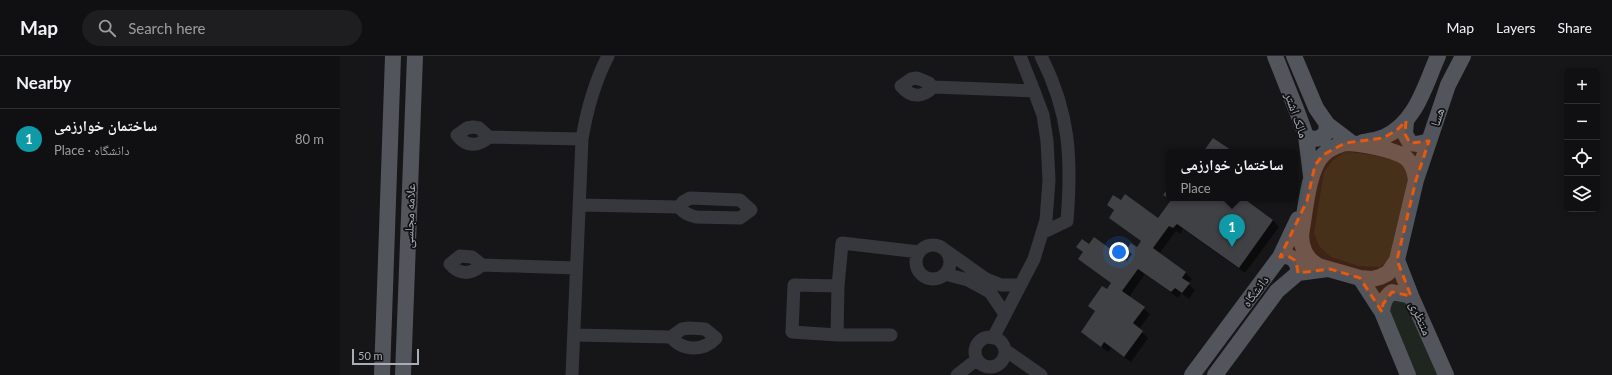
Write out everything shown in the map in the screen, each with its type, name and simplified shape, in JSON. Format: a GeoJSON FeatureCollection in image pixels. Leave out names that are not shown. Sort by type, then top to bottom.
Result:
{"type":"FeatureCollection","features":[{"type":"Feature","properties":{"kind":"main road","name":"علامه مجلسی"},"geometry":{"type":"LineString","coordinates":[[382,375],[394,56]]}},
{"type":"Feature","properties":{"kind":"main road","name":"علامه مجلسی"},"geometry":{"type":"LineString","coordinates":[[404,375],[415,56]]}},
{"type":"Feature","properties":{"kind":"main road","name":"مالک اشتر"},"geometry":{"type":"LineString","coordinates":[[1274,56],[1306,136],[1311,177]]}},
{"type":"Feature","properties":{"kind":"main road","name":"مالک اشتر"},"geometry":{"type":"LineString","coordinates":[[1294,56],[1316,108],[1327,124],[1355,143]]}},
{"type":"Feature","properties":{"kind":"main road","name":"هسا"},"geometry":{"type":"LineString","coordinates":[[1355,143],[1383,138],[1397,130],[1406,121],[1414,112],[1438,56]]}},
{"type":"Feature","properties":{"kind":"main road","name":"هسا"},"geometry":{"type":"LineString","coordinates":[[1416,180],[1448,85],[1463,56]]}},
{"type":"Feature","properties":{"kind":"main road"},"geometry":{"type":"LineString","coordinates":[[1406,121],[1405,134],[1410,143],[1418,144],[1429,141]]}},
{"type":"Feature","properties":{"kind":"main road"},"geometry":{"type":"LineString","coordinates":[[1306,136],[1314,139],[1323,136],[1326,133],[1327,124]]}},
{"type":"Feature","properties":{"kind":"main road"},"geometry":{"type":"LineString","coordinates":[[1345,143],[1355,143],[1400,153],[1412,164],[1416,180],[1397,260],[1388,272],[1380,277],[1372,279],[1360,278],[1318,266],[1310,260],[1305,253],[1302,244],[1301,235],[1311,177],[1315,165],[1322,155],[1333,147],[1345,143]]}},
{"type":"Feature","properties":{"kind":"main road","name":"دانشگاه"},"geometry":{"type":"LineString","coordinates":[[1192,375],[1280,257],[1307,201]]}},
{"type":"Feature","properties":{"kind":"main road"},"geometry":{"type":"LineString","coordinates":[[1280,257],[1288,256],[1296,261],[1298,265],[1298,273],[1330,269]]}},
{"type":"Feature","properties":{"kind":"main road","name":"منتظری"},"geometry":{"type":"LineString","coordinates":[[1397,260],[1411,296],[1446,375]]}},
{"type":"Feature","properties":{"kind":"main road","name":"دانشگاه"},"geometry":{"type":"LineString","coordinates":[[1215,375],[1277,291],[1298,273]]}},
{"type":"Feature","properties":{"kind":"main road"},"geometry":{"type":"LineString","coordinates":[[1360,278],[1382,312],[1408,375]]}},
{"type":"Feature","properties":{"kind":"main road"},"geometry":{"type":"LineString","coordinates":[[1382,312],[1383,304],[1392,292],[1411,296]]}},
{"type":"Feature","properties":{"kind":"lane"},"geometry":{"type":"LineString","coordinates":[[572,375],[582,139],[586,113],[598,76],[608,56]]}},
{"type":"Feature","properties":{"kind":"lane"},"geometry":{"type":"LineString","coordinates":[[993,338],[1034,259],[1046,220],[1049,172],[1044,122],[1020,56]]}},
{"type":"Feature","properties":{"kind":"lane"},"geometry":{"type":"LineString","coordinates":[[1041,56],[1053,79],[1062,109],[1068,139],[1070,180],[1067,221],[1042,233]]}},
{"type":"Feature","properties":{"kind":"lane"},"geometry":{"type":"LineString","coordinates":[[933,88],[1034,91]]}},
{"type":"Feature","properties":{"kind":"lane"},"geometry":{"type":"LineString","coordinates":[[489,136],[582,139]]}},
{"type":"Feature","properties":{"kind":"lane"},"geometry":{"type":"LineString","coordinates":[[579,205],[679,207]]}},
{"type":"Feature","properties":{"kind":"lane"},"geometry":{"type":"LineString","coordinates":[[837,335],[838,286],[842,243],[919,252]]}},
{"type":"Feature","properties":{"kind":"lane"},"geometry":{"type":"LineString","coordinates":[[944,249],[948,254],[950,265],[945,274],[934,279],[919,273],[916,262],[919,252],[928,246],[940,246],[986,279],[1001,285],[1020,285]]}},
{"type":"Feature","properties":{"kind":"lane"},"geometry":{"type":"LineString","coordinates":[[482,265],[576,268]]}},
{"type":"Feature","properties":{"kind":"lane"},"geometry":{"type":"LineString","coordinates":[[945,274],[968,280],[990,292],[1005,314]]}},
{"type":"Feature","properties":{"kind":"lane"},"geometry":{"type":"LineString","coordinates":[[838,286],[794,285],[792,332],[837,335],[891,335]]}},
{"type":"Feature","properties":{"kind":"lane"},"geometry":{"type":"LineString","coordinates":[[574,335],[671,337]]}},
{"type":"Feature","properties":{"kind":"lane"},"geometry":{"type":"LineString","coordinates":[[1005,350],[1002,362],[997,366],[997,371],[980,365],[976,360],[975,349],[977,343],[987,337],[993,338],[999,340],[1005,350],[1041,375]]}},
{"type":"Feature","properties":{"kind":"lane"},"geometry":{"type":"LineString","coordinates":[[957,375],[976,360]]}},
{"type":"Feature","properties":{"kind":"highlighted area"},"geometry":{"type":"Polygon","coordinates":[[[1406,121],[1405,134],[1410,143],[1429,141],[1416,180],[1397,260],[1411,296],[1392,292],[1383,304],[1382,312],[1360,278],[1330,269],[1298,273],[1296,261],[1288,256],[1280,257],[1307,201],[1315,165],[1323,155],[1345,143],[1383,138],[1397,130],[1406,121]]]}},
{"type":"Feature","properties":{"kind":"shaded area"},"geometry":{"type":"Polygon","coordinates":[[[1345,152],[1373,155],[1395,161],[1405,169],[1412,181],[1390,259],[1380,267],[1359,266],[1331,257],[1319,246],[1314,233],[1324,172],[1333,160],[1345,152]]]}},
{"type":"Feature","properties":{"kind":"shaded area"},"geometry":{"type":"Polygon","coordinates":[[[1402,295],[1439,375],[1411,375],[1386,302],[1402,295]]]}},
{"type":"Feature","properties":{"kind":"building"},"geometry":{"type":"Polygon","coordinates":[[[1213,138],[1230,149],[1205,149],[1213,138]]]}},
{"type":"Feature","properties":{"kind":"building"},"geometry":{"type":"Polygon","coordinates":[[[1125,194],[1158,218],[1170,201],[1247,201],[1273,220],[1239,268],[1177,224],[1173,228],[1169,226],[1153,248],[1186,272],[1182,278],[1190,283],[1182,293],[1175,288],[1171,292],[1138,269],[1122,291],[1145,307],[1133,323],[1143,331],[1124,357],[1104,342],[1101,347],[1081,332],[1095,311],[1088,306],[1102,286],[1107,289],[1111,283],[1078,259],[1083,252],[1076,247],[1082,239],[1089,244],[1094,237],[1127,261],[1132,254],[1126,250],[1131,243],[1137,247],[1141,241],[1109,218],[1114,210],[1107,205],[1113,195],[1121,200],[1125,194]]]}},
{"type":"Feature","properties":{"kind":"place","name":"ساختمان خوارزمی"},"geometry":{"type":"Point","coordinates":[1232,247]}}]}
